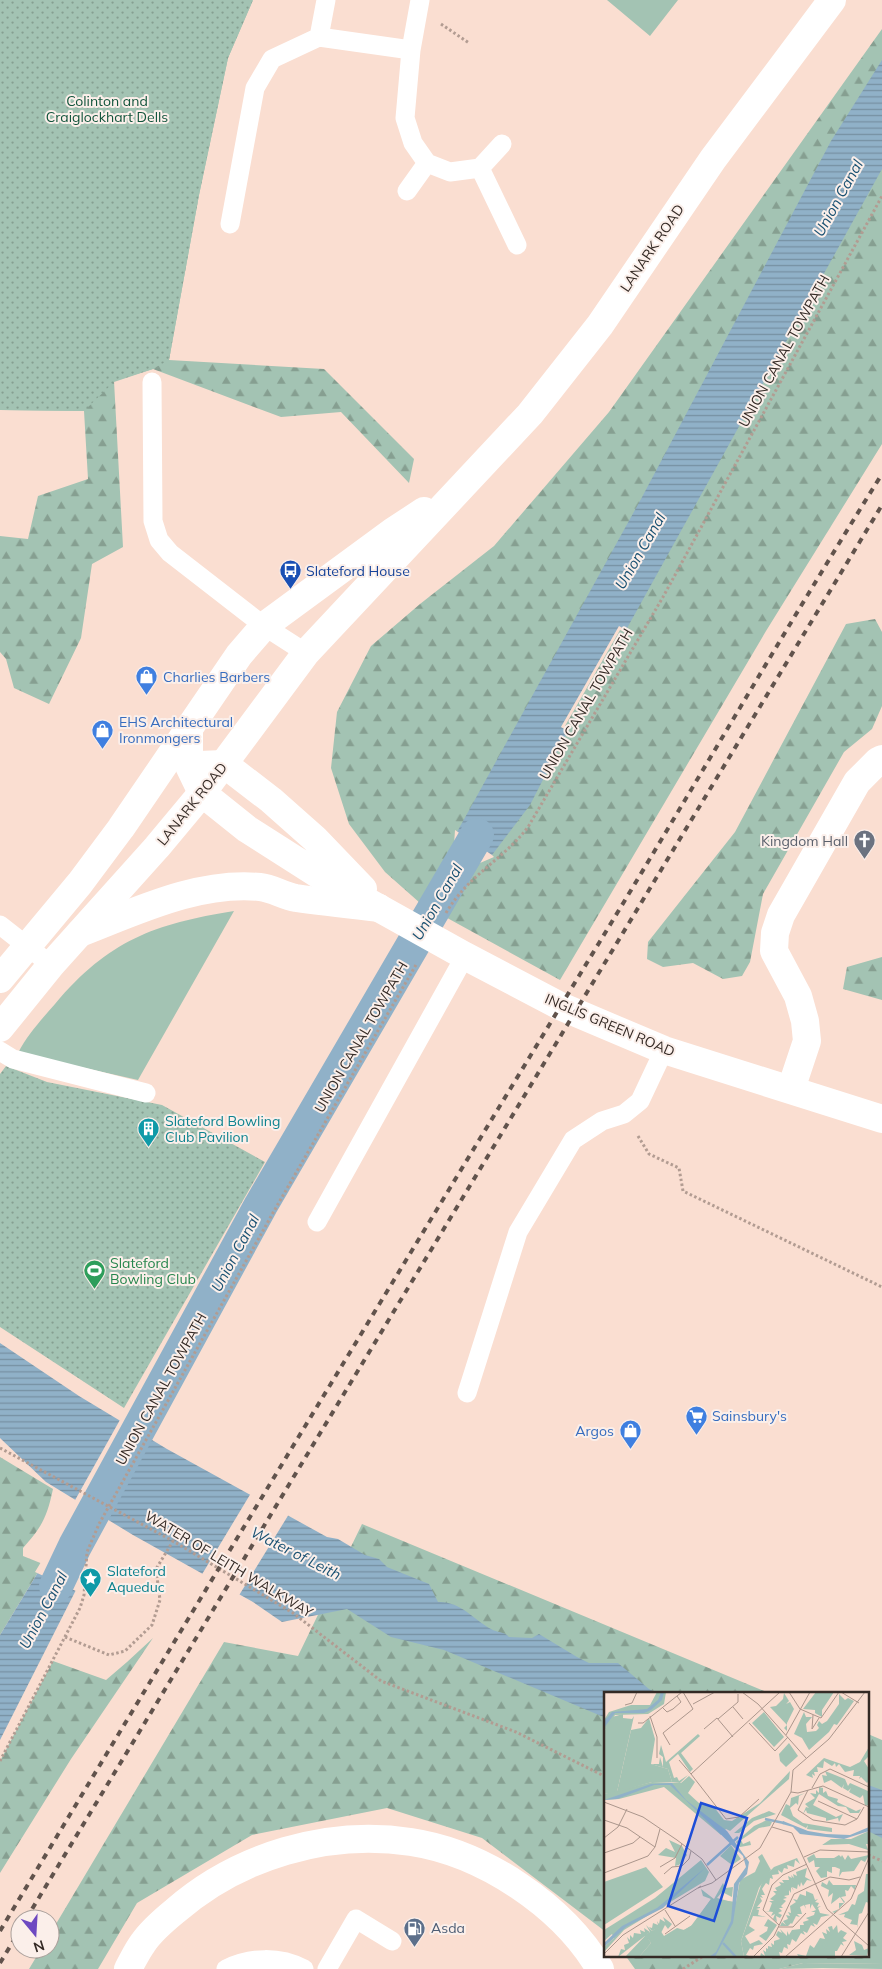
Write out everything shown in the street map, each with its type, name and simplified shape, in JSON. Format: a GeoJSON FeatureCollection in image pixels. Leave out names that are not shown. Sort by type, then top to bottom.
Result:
{"type":"FeatureCollection","features":[{"type":"Feature","properties":{"kind":"street","name":"LANARK ROAD"},"geometry":{"type":"LineString","coordinates":[[0,1028],[50,965],[158,847],[202,794],[306,653],[530,414],[600,326],[713,159],[832,0]]}},
{"type":"Feature","properties":{"kind":"street","name":"LANARK ROAD"},"geometry":{"type":"LineString","coordinates":[[0,979],[80,883],[160,771],[239,655],[264,626],[392,532],[460,487]]}},
{"type":"Feature","properties":{"kind":"street","name":"INGLIS GREEN ROAD"},"geometry":{"type":"LineString","coordinates":[[189,729],[189,766],[202,794],[247,829],[316,873],[465,956],[560,1006],[664,1050],[882,1119]]}},
{"type":"Feature","properties":{"kind":"street"},"geometry":{"type":"LineString","coordinates":[[791,1089],[807,1041],[805,1021],[798,996],[774,952],[775,933],[781,915],[856,782],[878,760],[882,759]]}},
{"type":"Feature","properties":{"kind":"street","name":"INGLIS GREEN ROAD"},"geometry":{"type":"LineString","coordinates":[[224,764],[271,800],[315,839],[381,908]]}},
{"type":"Feature","properties":{"kind":"street"},"geometry":{"type":"LineString","coordinates":[[160,771],[189,766],[224,764]]}},
{"type":"Feature","properties":{"kind":"street","name":"INGLIS GREEN ROAD"},"geometry":{"type":"LineString","coordinates":[[80,933],[159,902],[227,887],[262,887],[294,898],[381,908]]}},
{"type":"Feature","properties":{"kind":"street"},"geometry":{"type":"LineString","coordinates":[[128,1969],[144,1942],[167,1918],[194,1895],[224,1876],[259,1859],[285,1851],[331,1842],[372,1838],[412,1842],[448,1851],[508,1878],[565,1924],[591,1954],[600,1969]]}},
{"type":"Feature","properties":{"kind":"lane"},"geometry":{"type":"LineString","coordinates":[[319,37],[326,0]]}},
{"type":"Feature","properties":{"kind":"lane"},"geometry":{"type":"LineString","coordinates":[[420,0],[412,50],[405,118],[413,143],[427,163],[450,172],[480,168],[502,144]]}},
{"type":"Feature","properties":{"kind":"lane"},"geometry":{"type":"LineString","coordinates":[[230,224],[255,88],[272,59],[319,37],[412,50]]}},
{"type":"Feature","properties":{"kind":"lane"},"geometry":{"type":"LineString","coordinates":[[407,191],[427,163]]}},
{"type":"Feature","properties":{"kind":"lane"},"geometry":{"type":"LineString","coordinates":[[480,168],[517,246]]}},
{"type":"Feature","properties":{"kind":"lane"},"geometry":{"type":"LineString","coordinates":[[152,382],[152,499],[153,521],[159,540],[170,553],[264,626],[306,653]]}},
{"type":"Feature","properties":{"kind":"lane"},"geometry":{"type":"LineString","coordinates":[[0,925],[50,965]]}},
{"type":"Feature","properties":{"kind":"lane"},"geometry":{"type":"LineString","coordinates":[[317,1222],[465,956]]}},
{"type":"Feature","properties":{"kind":"lane"},"geometry":{"type":"LineString","coordinates":[[467,1393],[518,1232],[574,1140],[602,1121],[624,1114],[640,1101],[664,1050]]}},
{"type":"Feature","properties":{"kind":"lane"},"geometry":{"type":"LineString","coordinates":[[0,1052],[13,1059],[146,1093]]}},
{"type":"Feature","properties":{"kind":"lane"},"geometry":{"type":"LineString","coordinates":[[326,1969],[356,1919],[392,1941]]}},
{"type":"Feature","properties":{"kind":"lane"},"geometry":{"type":"LineString","coordinates":[[226,1969],[235,1964],[260,1958],[294,1964],[304,1969]]}},
{"type":"Feature","properties":{"kind":"path","name":"UNION CANAL TOWPATH"},"geometry":{"type":"LineString","coordinates":[[442,920],[470,880],[517,841],[528,827],[663,597],[882,196]]}},
{"type":"Feature","properties":{"kind":"path","name":"UNION CANAL TOWPATH"},"geometry":{"type":"LineString","coordinates":[[0,1761],[80,1608],[84,1595],[87,1552],[99,1524],[274,1211],[417,963]]}},
{"type":"Feature","properties":{"kind":"path"},"geometry":{"type":"LineString","coordinates":[[624,1114],[649,1154],[679,1168],[683,1191],[882,1287]]}},
{"type":"Feature","properties":{"kind":"path","name":"WATER OF LEITH WALKWAY"},"geometry":{"type":"LineString","coordinates":[[0,1448],[173,1541],[293,1613],[381,1681],[516,1732],[604,1776]]}},
{"type":"Feature","properties":{"kind":"path"},"geometry":{"type":"LineString","coordinates":[[65,1636],[109,1655],[125,1651],[152,1625],[160,1600],[156,1569],[173,1541]]}},
{"type":"Feature","properties":{"kind":"path"},"geometry":{"type":"LineString","coordinates":[[870,1856],[882,1861]]}},
{"type":"Feature","properties":{"kind":"path"},"geometry":{"type":"LineString","coordinates":[[683,1969],[703,1956]]}},
{"type":"Feature","properties":{"kind":"green space","name":"Colinton and Craiglockhart Dells"},"geometry":{"type":"Polygon","coordinates":[[[0,0],[253,0],[228,58],[199,195],[169,360],[153,369],[114,382],[84,411],[0,410],[0,0]]]}},
{"type":"Feature","properties":{"kind":"green space"},"geometry":{"type":"Polygon","coordinates":[[[253,0],[228,58],[199,195],[169,360],[324,369],[414,459],[409,483],[341,412],[281,417],[153,369],[114,381],[123,547],[92,564],[81,638],[49,704],[14,688],[6,659],[0,652],[0,536],[28,539],[38,496],[88,479],[84,411],[0,410],[0,302],[253,0]]]}},
{"type":"Feature","properties":{"kind":"green space"},"geometry":{"type":"Polygon","coordinates":[[[607,0],[678,0],[650,36],[607,0]]]}},
{"type":"Feature","properties":{"kind":"green space"},"geometry":{"type":"Polygon","coordinates":[[[882,29],[882,444],[766,631],[560,980],[420,903],[385,872],[349,824],[331,768],[337,712],[371,646],[420,604],[494,546],[609,412],[882,29]]]}},
{"type":"Feature","properties":{"kind":"green space"},"geometry":{"type":"Polygon","coordinates":[[[875,619],[882,632],[882,706],[872,729],[844,752],[763,894],[750,962],[742,976],[723,979],[693,963],[663,967],[647,959],[648,942],[735,832],[846,624],[875,619]]]}},
{"type":"Feature","properties":{"kind":"green space"},"geometry":{"type":"Polygon","coordinates":[[[234,911],[138,1080],[18,1053],[35,1027],[75,982],[94,964],[114,950],[156,929],[234,911]]]}},
{"type":"Feature","properties":{"kind":"green space"},"geometry":{"type":"Polygon","coordinates":[[[882,957],[882,1000],[843,989],[847,967],[882,957]]]}},
{"type":"Feature","properties":{"kind":"green space"},"geometry":{"type":"Polygon","coordinates":[[[6,1066],[47,1082],[162,1105],[265,1162],[124,1408],[0,1327],[0,1074],[6,1066]]]}},
{"type":"Feature","properties":{"kind":"green space"},"geometry":{"type":"Polygon","coordinates":[[[0,1457],[53,1489],[43,1521],[23,1548],[23,1556],[43,1564],[0,1635],[0,1457]]]}},
{"type":"Feature","properties":{"kind":"green space"},"geometry":{"type":"Polygon","coordinates":[[[362,1524],[767,1692],[604,1692],[604,1930],[482,1838],[387,1808],[252,1835],[137,1903],[98,1969],[29,1969],[35,1959],[60,1959],[60,1917],[224,1642],[298,1656],[362,1524]]]}},
{"type":"Feature","properties":{"kind":"green space"},"geometry":{"type":"Polygon","coordinates":[[[153,1638],[71,1759],[0,1873],[0,1761],[53,1661],[106,1680],[153,1638]]]}},
{"type":"Feature","properties":{"kind":"green space"},"geometry":{"type":"Polygon","coordinates":[[[870,1735],[882,1740],[882,1964],[803,1963],[779,1969],[635,1969],[626,1956],[870,1956],[870,1735]]]}},
{"type":"Feature","properties":{"kind":"green space"},"geometry":{"type":"Polygon","coordinates":[[[803,1963],[882,1964],[882,1969],[779,1969],[803,1963]]]}},
{"type":"Feature","properties":{"kind":"water"},"geometry":{"type":"Polygon","coordinates":[[[882,60],[882,169],[626,630],[619,627],[561,727],[568,731],[530,805],[492,855],[454,873],[457,832],[641,499],[831,141],[882,60]]]}},
{"type":"Feature","properties":{"kind":"water","name":"Water of Leith"},"geometry":{"type":"Polygon","coordinates":[[[0,1343],[79,1396],[167,1449],[327,1537],[338,1539],[365,1555],[379,1559],[387,1567],[429,1584],[438,1602],[446,1602],[460,1607],[491,1629],[509,1637],[532,1638],[539,1634],[589,1663],[618,1663],[655,1692],[604,1692],[604,1717],[444,1650],[391,1637],[347,1609],[282,1622],[253,1602],[133,1535],[46,1482],[0,1438],[0,1343]]]}},
{"type":"Feature","properties":{"kind":"water"},"geometry":{"type":"Polygon","coordinates":[[[43,1564],[79,1584],[0,1740],[0,1635],[43,1564]]]}},
{"type":"Feature","properties":{"kind":"water"},"geometry":{"type":"Polygon","coordinates":[[[870,1786],[882,1790],[882,1838],[870,1832],[870,1786]]]}},
{"type":"Feature","properties":{"kind":"pier"},"geometry":{"type":"Polygon","coordinates":[[[619,626],[626,630],[625,632],[620,630],[565,726],[569,729],[568,731],[561,727],[619,626]]]}},
{"type":"Feature","properties":{"kind":"pier"},"geometry":{"type":"Polygon","coordinates":[[[455,830],[492,855],[494,857],[452,875],[455,830]]]}},
{"type":"Feature","properties":{"kind":"pier"},"geometry":{"type":"Polygon","coordinates":[[[121,1418],[152,1437],[104,1521],[74,1502],[121,1418]]]}},
{"type":"Feature","properties":{"kind":"pier"},"geometry":{"type":"Polygon","coordinates":[[[251,1493],[289,1514],[238,1597],[201,1576],[251,1493]]]}},
{"type":"Feature","properties":{"kind":"pier"},"geometry":{"type":"Polygon","coordinates":[[[74,1544],[78,1545],[83,1568],[81,1585],[78,1592],[35,1572],[41,1562],[74,1544]]]}},
{"type":"Feature","properties":{"kind":"waterway","name":"Union Canal"},"geometry":{"type":"LineString","coordinates":[[56,1586],[75,1546],[261,1205],[477,835]]}},
{"type":"Feature","properties":{"kind":"railway"},"geometry":{"type":"LineString","coordinates":[[0,1931],[882,474]]}},
{"type":"Feature","properties":{"kind":"railway"},"geometry":{"type":"LineString","coordinates":[[32,1909],[882,505]]}},
{"type":"Feature","properties":{"kind":"railway"},"geometry":{"type":"LineString","coordinates":[[0,1963],[10,1946]]}},
{"type":"Feature","properties":{"kind":"place","name":"Slateford House"},"geometry":{"type":"Point","coordinates":[290,590]}},
{"type":"Feature","properties":{"kind":"place","name":"Charlies Barbers"},"geometry":{"type":"Point","coordinates":[147,696]}},
{"type":"Feature","properties":{"kind":"place","name":"EHS Architectural Ironmongers"},"geometry":{"type":"Point","coordinates":[103,749]}},
{"type":"Feature","properties":{"kind":"place","name":"Kingdom Hall"},"geometry":{"type":"Point","coordinates":[864,860]}},
{"type":"Feature","properties":{"kind":"place","name":"Slateford Bowling Club Pavilion"},"geometry":{"type":"Point","coordinates":[149,1148]}},
{"type":"Feature","properties":{"kind":"place","name":"Slateford Bowling Club"},"geometry":{"type":"Point","coordinates":[94,1290]}},
{"type":"Feature","properties":{"kind":"place","name":"Sainsbury's"},"geometry":{"type":"Point","coordinates":[696,1435]}},
{"type":"Feature","properties":{"kind":"place","name":"Argos"},"geometry":{"type":"Point","coordinates":[630,1450]}},
{"type":"Feature","properties":{"kind":"place","name":"Slateford Aqueduc"},"geometry":{"type":"Point","coordinates":[91,1598]}},
{"type":"Feature","properties":{"kind":"place","name":"Asda"},"geometry":{"type":"Point","coordinates":[415,1947]}}]}
